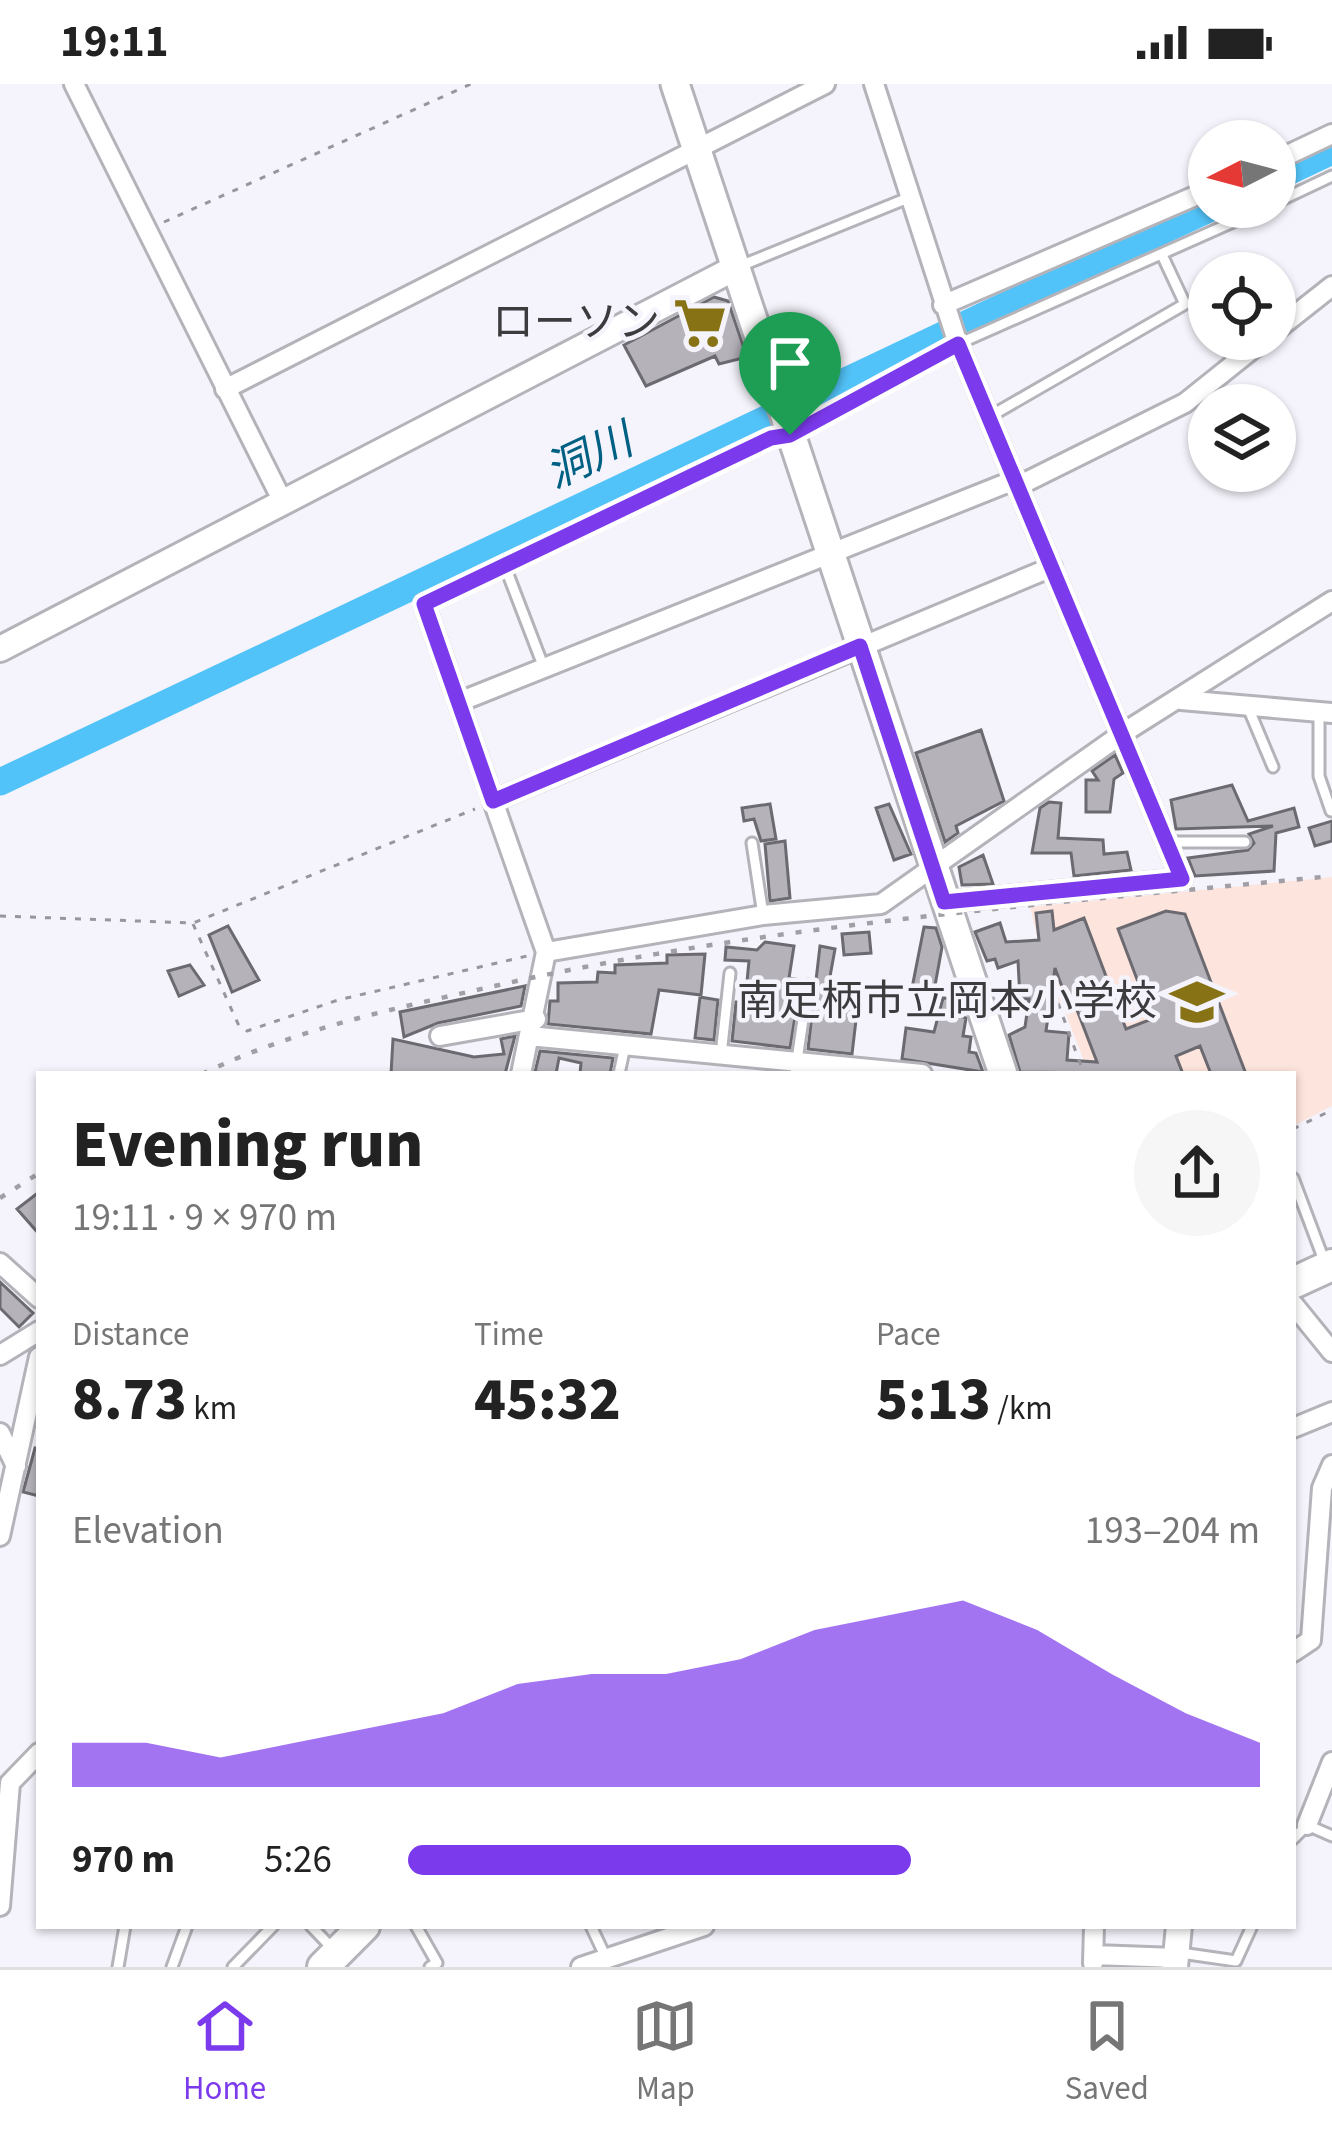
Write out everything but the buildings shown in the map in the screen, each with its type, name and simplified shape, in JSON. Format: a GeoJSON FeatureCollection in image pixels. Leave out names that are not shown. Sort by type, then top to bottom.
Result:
{"type":"FeatureCollection","features":[{"type":"Feature","properties":{"kind":"main road"},"geometry":{"type":"LineString","coordinates":[[675,84],[1002,1071]]}},
{"type":"Feature","properties":{"kind":"main road"},"geometry":{"type":"LineString","coordinates":[[1296,1282],[1329,1266]]}},
{"type":"Feature","properties":{"kind":"main road"},"geometry":{"type":"LineString","coordinates":[[330,1960],[361,1929]]}},
{"type":"Feature","properties":{"kind":"street"},"geometry":{"type":"LineString","coordinates":[[74,84],[283,502]]}},
{"type":"Feature","properties":{"kind":"street"},"geometry":{"type":"LineString","coordinates":[[225,389],[825,84]]}},
{"type":"Feature","properties":{"kind":"street"},"geometry":{"type":"LineString","coordinates":[[874,84],[958,344],[1182,879],[944,902]]}},
{"type":"Feature","properties":{"kind":"street"},"geometry":{"type":"LineString","coordinates":[[1296,151],[1332,134]]}},
{"type":"Feature","properties":{"kind":"street"},"geometry":{"type":"LineString","coordinates":[[943,305],[1188,199]]}},
{"type":"Feature","properties":{"kind":"street"},"geometry":{"type":"LineString","coordinates":[[0,649],[735,268]]}},
{"type":"Feature","properties":{"kind":"street"},"geometry":{"type":"LineString","coordinates":[[1296,314],[1332,286]]}},
{"type":"Feature","properties":{"kind":"street"},"geometry":{"type":"LineString","coordinates":[[459,702],[1018,482],[1185,403],[1239,360]]}},
{"type":"Feature","properties":{"kind":"street"},"geometry":{"type":"LineString","coordinates":[[493,801],[1052,567]]}},
{"type":"Feature","properties":{"kind":"street"},"geometry":{"type":"LineString","coordinates":[[546,952],[763,915],[881,904],[1123,733],[1332,601]]}},
{"type":"Feature","properties":{"kind":"street"},"geometry":{"type":"LineString","coordinates":[[424,604],[546,952],[522,1071]]}},
{"type":"Feature","properties":{"kind":"street"},"geometry":{"type":"LineString","coordinates":[[1180,700],[1325,712]]}},
{"type":"Feature","properties":{"kind":"street"},"geometry":{"type":"LineString","coordinates":[[440,1036],[533,1027],[625,1046],[721,1055],[796,1069],[846,1071]]}},
{"type":"Feature","properties":{"kind":"street"},"geometry":{"type":"LineString","coordinates":[[0,1263],[36,1295]]}},
{"type":"Feature","properties":{"kind":"street"},"geometry":{"type":"LineString","coordinates":[[1296,1307],[1324,1331],[1332,1352]]}},
{"type":"Feature","properties":{"kind":"street"},"geometry":{"type":"LineString","coordinates":[[0,1355],[36,1333]]}},
{"type":"Feature","properties":{"kind":"street"},"geometry":{"type":"LineString","coordinates":[[0,1537],[36,1372]]}},
{"type":"Feature","properties":{"kind":"street"},"geometry":{"type":"LineString","coordinates":[[1296,1427],[1332,1412]]}},
{"type":"Feature","properties":{"kind":"street"},"geometry":{"type":"LineString","coordinates":[[0,1432],[16,1466]]}},
{"type":"Feature","properties":{"kind":"street"},"geometry":{"type":"LineString","coordinates":[[1311,1640],[1322,1488],[1332,1465]]}},
{"type":"Feature","properties":{"kind":"street"},"geometry":{"type":"LineString","coordinates":[[1311,1640],[1332,1647]]}},
{"type":"Feature","properties":{"kind":"street"},"geometry":{"type":"LineString","coordinates":[[1296,1650],[1311,1640]]}},
{"type":"Feature","properties":{"kind":"street"},"geometry":{"type":"LineString","coordinates":[[0,1906],[10,1784],[36,1756]]}},
{"type":"Feature","properties":{"kind":"street"},"geometry":{"type":"LineString","coordinates":[[1300,1832],[1332,1762]]}},
{"type":"Feature","properties":{"kind":"street"},"geometry":{"type":"LineString","coordinates":[[581,1967],[695,1929]]}},
{"type":"Feature","properties":{"kind":"street"},"geometry":{"type":"LineString","coordinates":[[1094,1929],[1093,1961],[1176,1959],[1179,1929]]}},
{"type":"Feature","properties":{"kind":"lane"},"geometry":{"type":"LineString","coordinates":[[1296,193],[1332,176]]}},
{"type":"Feature","properties":{"kind":"lane"},"geometry":{"type":"LineString","coordinates":[[735,268],[908,198]]}},
{"type":"Feature","properties":{"kind":"lane"},"geometry":{"type":"LineString","coordinates":[[790,435],[958,344],[1223,228]]}},
{"type":"Feature","properties":{"kind":"lane"},"geometry":{"type":"LineString","coordinates":[[989,417],[1185,304],[1163,257]]}},
{"type":"Feature","properties":{"kind":"lane"},"geometry":{"type":"LineString","coordinates":[[424,604],[506,569],[544,668]]}},
{"type":"Feature","properties":{"kind":"lane"},"geometry":{"type":"LineString","coordinates":[[1247,705],[1273,767]]}},
{"type":"Feature","properties":{"kind":"lane"},"geometry":{"type":"LineString","coordinates":[[1325,712],[1319,776],[1331,811]]}},
{"type":"Feature","properties":{"kind":"lane"},"geometry":{"type":"LineString","coordinates":[[1169,842],[1245,842]]}},
{"type":"Feature","properties":{"kind":"lane"},"geometry":{"type":"LineString","coordinates":[[752,843],[763,915]]}},
{"type":"Feature","properties":{"kind":"lane"},"geometry":{"type":"LineString","coordinates":[[721,1055],[730,973]]}},
{"type":"Feature","properties":{"kind":"lane"},"geometry":{"type":"LineString","coordinates":[[796,1069],[808,985]]}},
{"type":"Feature","properties":{"kind":"lane"},"geometry":{"type":"LineString","coordinates":[[621,1071],[625,1046]]}},
{"type":"Feature","properties":{"kind":"lane"},"geometry":{"type":"LineString","coordinates":[[1296,1185],[1329,1266]]}},
{"type":"Feature","properties":{"kind":"lane"},"geometry":{"type":"LineString","coordinates":[[1300,1832],[1332,1836]]}},
{"type":"Feature","properties":{"kind":"lane"},"geometry":{"type":"LineString","coordinates":[[118,1967],[124,1929]]}},
{"type":"Feature","properties":{"kind":"lane"},"geometry":{"type":"LineString","coordinates":[[172,1967],[186,1929]]}},
{"type":"Feature","properties":{"kind":"lane"},"geometry":{"type":"LineString","coordinates":[[233,1967],[270,1929]]}},
{"type":"Feature","properties":{"kind":"lane"},"geometry":{"type":"LineString","coordinates":[[313,1929],[330,1960]]}},
{"type":"Feature","properties":{"kind":"lane"},"geometry":{"type":"LineString","coordinates":[[418,1929],[437,1964],[430,1967]]}},
{"type":"Feature","properties":{"kind":"lane"},"geometry":{"type":"LineString","coordinates":[[592,1929],[606,1958]]}},
{"type":"Feature","properties":{"kind":"lane"},"geometry":{"type":"LineString","coordinates":[[1176,1959],[1236,1961],[1251,1929]]}},
{"type":"Feature","properties":{"kind":"path"},"geometry":{"type":"LineString","coordinates":[[146,230],[470,84]]}},
{"type":"Feature","properties":{"kind":"path"},"geometry":{"type":"LineString","coordinates":[[506,569],[771,438],[790,435]]}},
{"type":"Feature","properties":{"kind":"path"},"geometry":{"type":"LineString","coordinates":[[0,916],[193,922],[493,801]]}},
{"type":"Feature","properties":{"kind":"path"},"geometry":{"type":"LineString","coordinates":[[193,922],[239,1026],[247,1031],[338,1000],[546,952]]}},
{"type":"Feature","properties":{"kind":"path"},"geometry":{"type":"LineString","coordinates":[[1058,1003],[1083,1071]]}},
{"type":"Feature","properties":{"kind":"path"},"geometry":{"type":"LineString","coordinates":[[1296,1128],[1332,1110]]}},
{"type":"Feature","properties":{"kind":"shaded area","name":"南足柄市立岡本小学校"},"geometry":{"type":"Polygon","coordinates":[[[1332,877],[1332,1106],[1296,1124],[1296,1071],[1088,1071],[1061,1001],[1054,1004],[1030,907],[1332,877]]]}},
{"type":"Feature","properties":{"kind":"waterway","name":"洞川"},"geometry":{"type":"LineString","coordinates":[[1296,168],[1332,151]]}},
{"type":"Feature","properties":{"kind":"waterway","name":"洞川"},"geometry":{"type":"LineString","coordinates":[[0,782],[1188,219]]}},
{"type":"Feature","properties":{"kind":"railway"},"geometry":{"type":"LineString","coordinates":[[209,1071],[343,1022],[594,965],[909,918],[1332,876]]}},
{"type":"Feature","properties":{"kind":"railway"},"geometry":{"type":"LineString","coordinates":[[0,1198],[36,1175]]}},
{"type":"Feature","properties":{"kind":"place","name":"ローソン"},"geometry":{"type":"Point","coordinates":[700,323]}},
{"type":"Feature","properties":{"kind":"place","name":"南足柄市立岡本小学校"},"geometry":{"type":"Point","coordinates":[1197,1002]}},
{"type":"Feature","properties":{"kind":"route"},"geometry":{"type":"LineString","coordinates":[[958,344],[1182,879],[944,902],[860,646],[493,801],[424,604],[506,569],[519,558],[771,438],[790,435],[958,344]]}}]}
